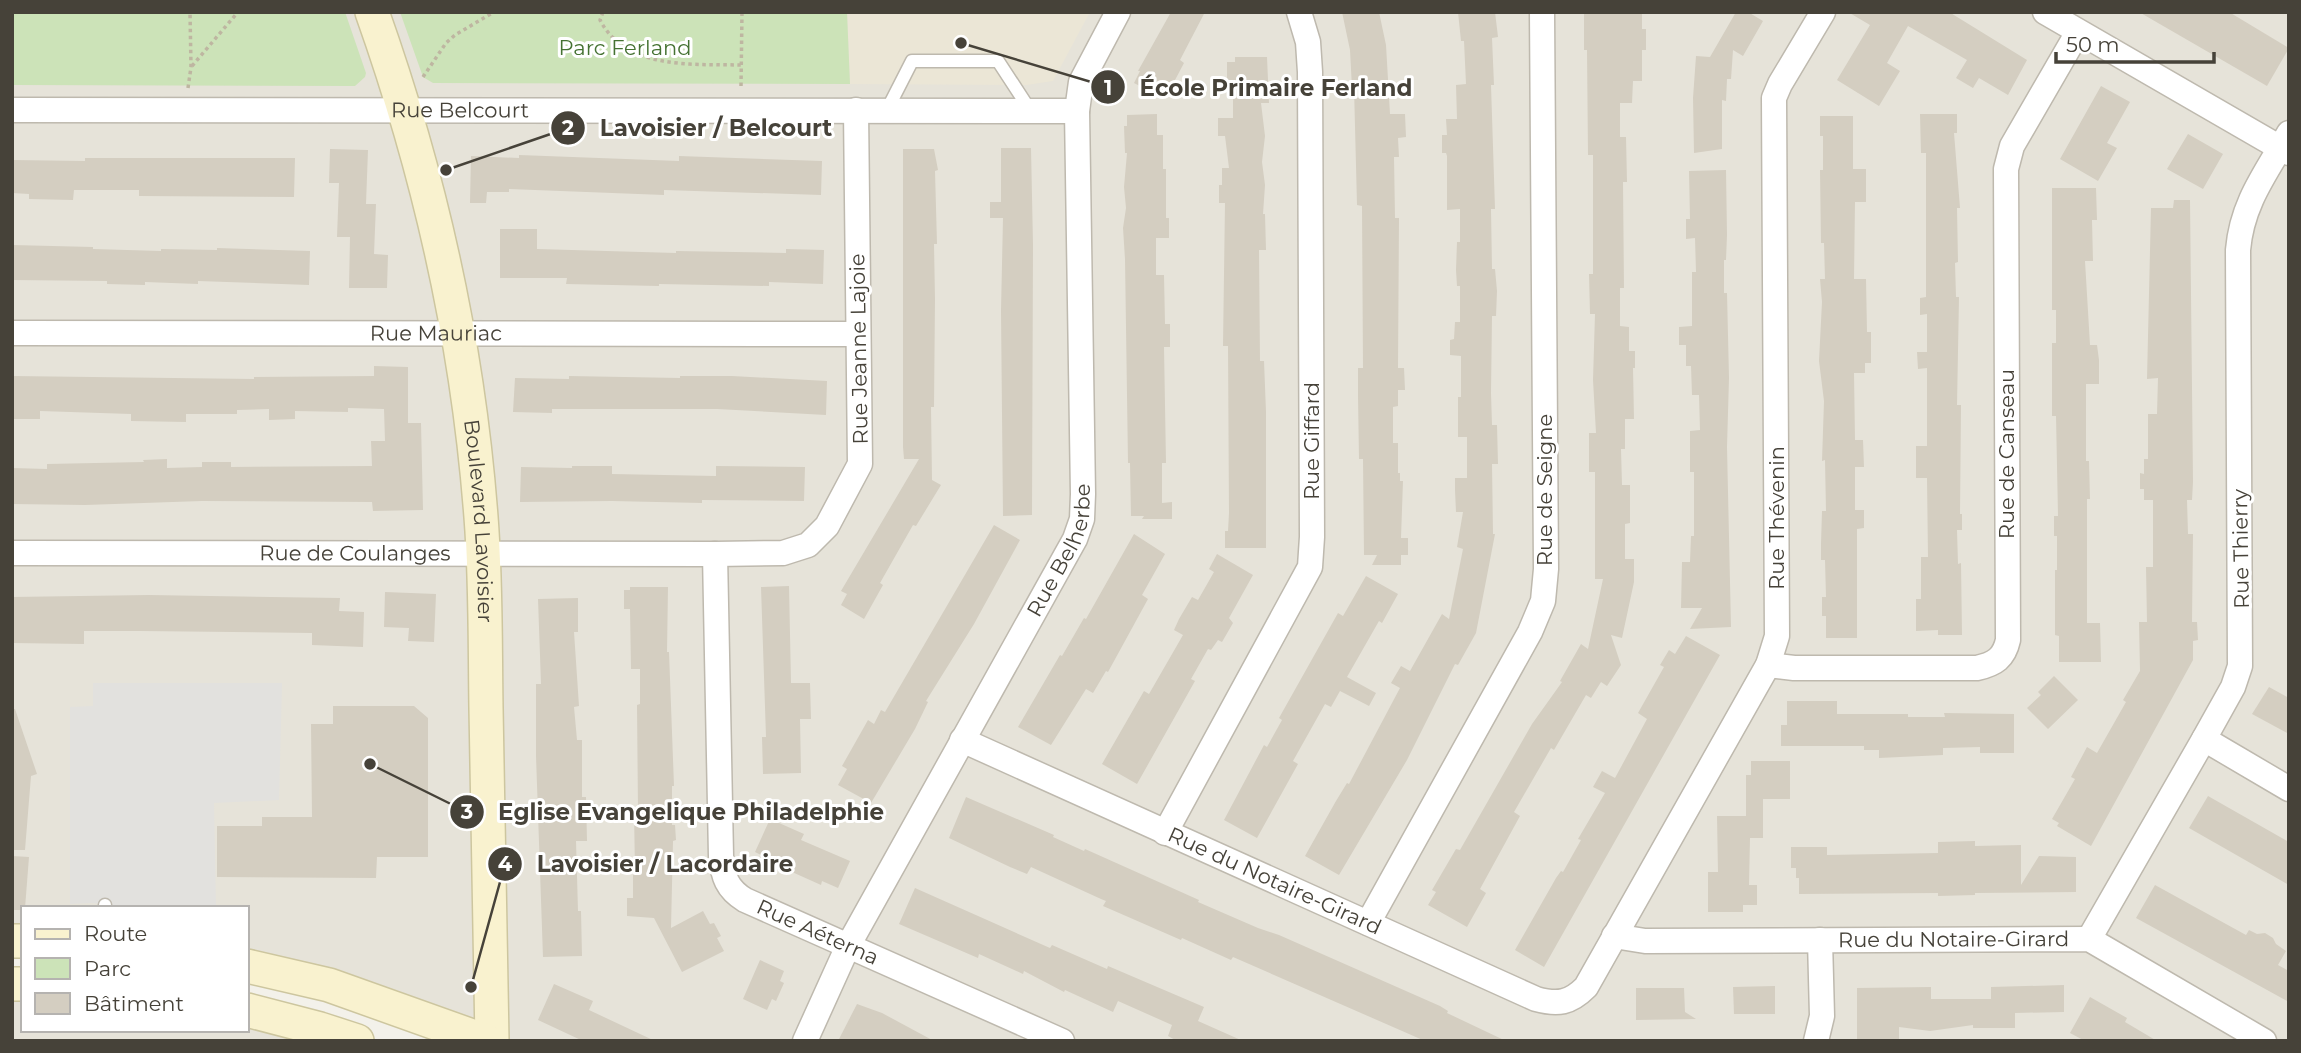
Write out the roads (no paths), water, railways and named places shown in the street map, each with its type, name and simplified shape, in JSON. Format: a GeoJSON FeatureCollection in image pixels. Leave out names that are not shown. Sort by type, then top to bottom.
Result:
{"type":"FeatureCollection","features":[{"type":"Feature","properties":{"kind":"street","name":"Boulevard Lavoisier"},"geometry":{"type":"LineString","coordinates":[[372,12],[406,110],[440,240],[474,439],[484,553],[492,1041]]}},
{"type":"Feature","properties":{"kind":"street","name":"Rue Belherbe"},"geometry":{"type":"LineString","coordinates":[[805,1041],[848,946],[1074,540],[1082,519],[1077,111],[1081,82],[1118,12]]}},
{"type":"Feature","properties":{"kind":"street","name":"Rue Giffard"},"geometry":{"type":"LineString","coordinates":[[1165,833],[1310,567],[1310,72],[1308,42],[1299,12]]}},
{"type":"Feature","properties":{"kind":"street","name":"Rue de Seigne"},"geometry":{"type":"LineString","coordinates":[[1368,923],[1530,632],[1544,601],[1546,555],[1542,12]]}},
{"type":"Feature","properties":{"kind":"street","name":"Rue Thévenin"},"geometry":{"type":"LineString","coordinates":[[1586,988],[1768,665],[1777,636],[1774,98],[1823,12]]}},
{"type":"Feature","properties":{"kind":"street"},"geometry":{"type":"LineString","coordinates":[[2045,12],[2286,144]]}},
{"type":"Feature","properties":{"kind":"street","name":"Rue de Canseau"},"geometry":{"type":"LineString","coordinates":[[1768,665],[1794,668],[1978,668],[1999,660],[2006,651],[2006,169],[2012,146],[2078,32]]}},
{"type":"Feature","properties":{"kind":"street","name":"Rue Belcourt"},"geometry":{"type":"LineString","coordinates":[[12,110],[1077,111]]}},
{"type":"Feature","properties":{"kind":"street","name":"Rue Jeanne Lajoie"},"geometry":{"type":"LineString","coordinates":[[782,553],[795,551],[818,536],[827,526],[860,464],[856,110]]}},
{"type":"Feature","properties":{"kind":"street","name":"Rue Thierry"},"geometry":{"type":"LineString","coordinates":[[2089,939],[2204,740],[2233,687],[2240,666],[2240,227],[2248,205],[2286,144]]}},
{"type":"Feature","properties":{"kind":"street","name":"Rue Mauriac"},"geometry":{"type":"LineString","coordinates":[[12,333],[858,334]]}},
{"type":"Feature","properties":{"kind":"street","name":"Rue de Coulanges"},"geometry":{"type":"LineString","coordinates":[[12,553],[782,553]]}},
{"type":"Feature","properties":{"kind":"street","name":"Rue Aéterna"},"geometry":{"type":"LineString","coordinates":[[715,554],[721,856],[726,883],[745,901],[1062,1041]]}},
{"type":"Feature","properties":{"kind":"street","name":"Rue du Notaire-Girard"},"geometry":{"type":"LineString","coordinates":[[962,740],[1536,999],[1562,1004],[1576,998],[1586,988]]}},
{"type":"Feature","properties":{"kind":"street"},"geometry":{"type":"LineString","coordinates":[[2204,740],[2289,789]]}},
{"type":"Feature","properties":{"kind":"street","name":"Rue du Notaire-Girard"},"geometry":{"type":"LineString","coordinates":[[1614,936],[1646,941],[2089,939],[2264,1041]]}},
{"type":"Feature","properties":{"kind":"street"},"geometry":{"type":"LineString","coordinates":[[1816,1041],[1822,1016],[1820,940]]}},
{"type":"Feature","properties":{"kind":"street"},"geometry":{"type":"LineString","coordinates":[[248,966],[329,985],[486,1041]]}},
{"type":"Feature","properties":{"kind":"street"},"geometry":{"type":"LineString","coordinates":[[248,1010],[357,1041]]}},
{"type":"Feature","properties":{"kind":"lane"},"geometry":{"type":"LineString","coordinates":[[887,110],[912,61],[999,61],[1031,110]]}},
{"type":"Feature","properties":{"kind":"place","name":"École Primaire Ferland"},"geometry":{"type":"Point","coordinates":[961,43]}},
{"type":"Feature","properties":{"kind":"place","name":"Lavoisier / Belcourt"},"geometry":{"type":"Point","coordinates":[446,170]}},
{"type":"Feature","properties":{"kind":"place","name":"Eglise Evangelique Philadelphie"},"geometry":{"type":"Point","coordinates":[370,764]}},
{"type":"Feature","properties":{"kind":"place","name":"Lavoisier / Lacordaire"},"geometry":{"type":"Point","coordinates":[471,987]}},
{"type":"Feature","properties":{"kind":"park label","name":"Parc Ferland"},"geometry":{"type":"Point","coordinates":[625,48]}}]}
